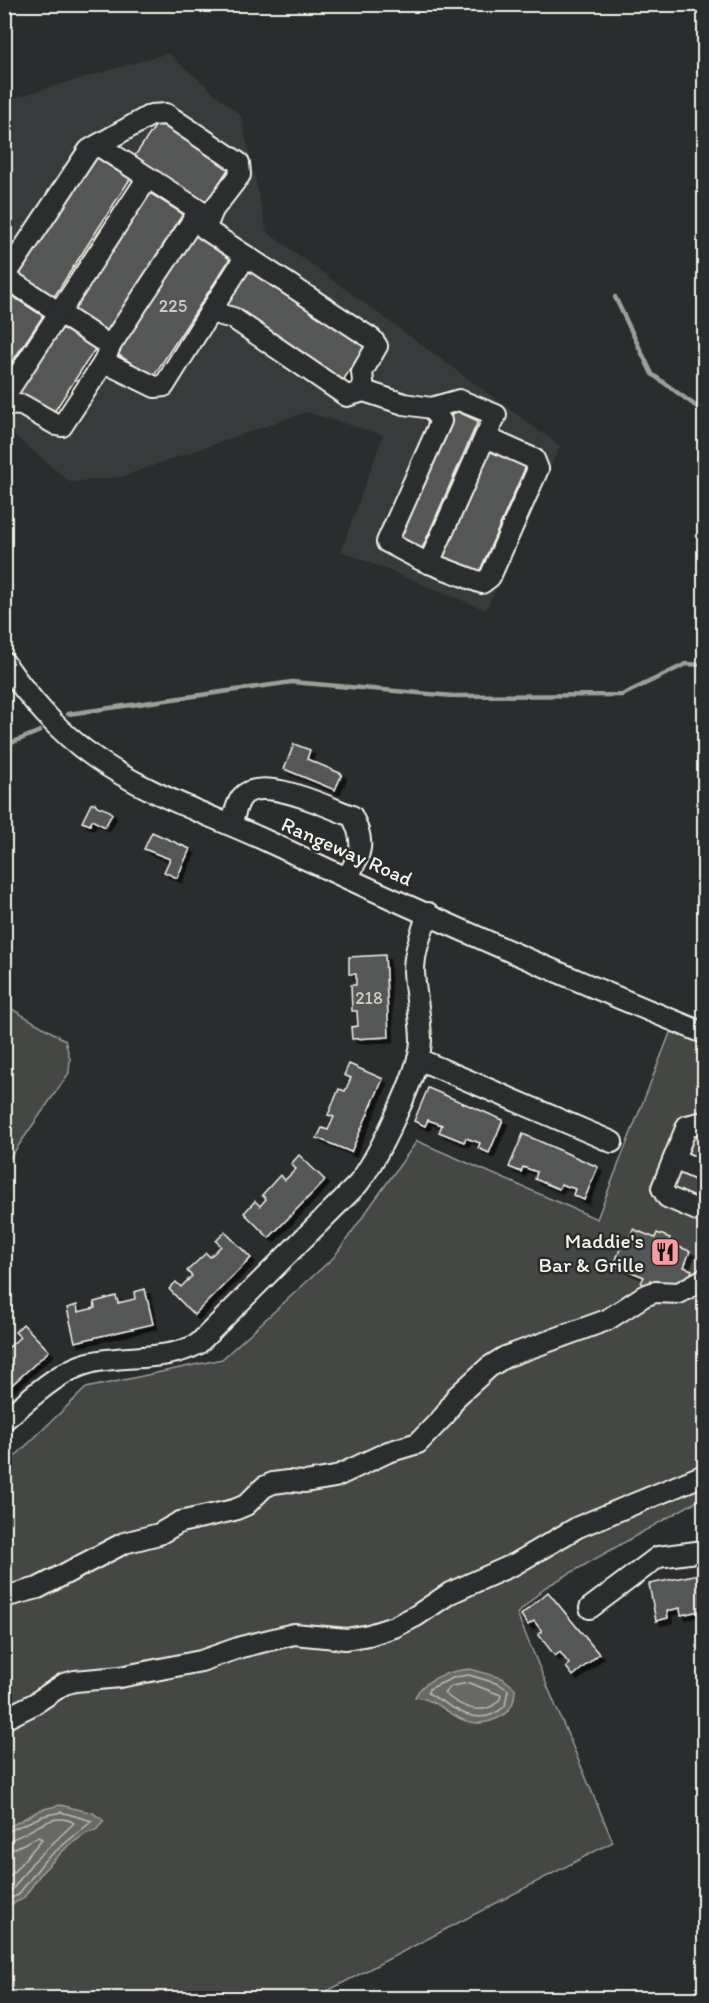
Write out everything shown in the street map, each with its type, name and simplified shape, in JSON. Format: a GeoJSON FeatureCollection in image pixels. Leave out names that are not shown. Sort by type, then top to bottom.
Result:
{"type":"FeatureCollection","features":[{"type":"Feature","properties":{"kind":"street"},"geometry":{"type":"LineString","coordinates":[[4,404],[22,405],[57,425],[63,426],[107,354],[204,214],[240,175],[239,163],[166,114],[152,115],[89,150],[5,278],[60,312],[107,354],[155,387],[164,386],[246,256]]}},
{"type":"Feature","properties":{"kind":"street"},"geometry":{"type":"LineString","coordinates":[[98,145],[204,214]]}},
{"type":"Feature","properties":{"kind":"street"},"geometry":{"type":"LineString","coordinates":[[4,397],[147,179]]}},
{"type":"Feature","properties":{"kind":"street"},"geometry":{"type":"LineString","coordinates":[[204,214],[205,229],[372,339],[378,346],[362,372],[364,391]]}},
{"type":"Feature","properties":{"kind":"street"},"geometry":{"type":"LineString","coordinates":[[210,312],[233,318],[347,396],[364,391],[404,404],[431,408],[459,400],[496,415],[484,437],[429,563]]}},
{"type":"Feature","properties":{"kind":"street"},"geometry":{"type":"LineString","coordinates":[[431,408],[441,421],[387,542],[429,563],[482,583],[490,577],[538,469],[534,459],[484,437]]}},
{"type":"Feature","properties":{"kind":"street","name":"Rangeway Road"},"geometry":{"type":"LineString","coordinates":[[4,662],[54,725],[93,756],[126,776],[347,878],[626,1002],[705,1033]]}},
{"type":"Feature","properties":{"kind":"street"},"geometry":{"type":"LineString","coordinates":[[231,825],[241,798],[253,789],[271,789],[294,794],[352,816],[361,833],[360,855],[347,878]]}},
{"type":"Feature","properties":{"kind":"street"},"geometry":{"type":"LineString","coordinates":[[4,1420],[76,1367],[98,1361],[176,1353],[208,1336],[358,1184],[378,1154],[418,1059],[421,1040],[414,970],[418,943],[428,913]]}},
{"type":"Feature","properties":{"kind":"street"},"geometry":{"type":"LineString","coordinates":[[418,1059],[612,1142]]}},
{"type":"Feature","properties":{"kind":"street"},"geometry":{"type":"LineString","coordinates":[[705,1122],[687,1126],[662,1188],[666,1197],[705,1213]]}},
{"type":"Feature","properties":{"kind":"street"},"geometry":{"type":"LineString","coordinates":[[674,1159],[705,1172]]}},
{"type":"Feature","properties":{"kind":"street"},"geometry":{"type":"LineString","coordinates":[[4,1597],[38,1588],[124,1543],[159,1534],[180,1522],[234,1510],[246,1505],[264,1487],[288,1480],[305,1482],[335,1477],[377,1460],[388,1452],[418,1443],[446,1415],[456,1397],[489,1366],[505,1357],[607,1320],[644,1296],[655,1292],[678,1293],[705,1279]]}},
{"type":"Feature","properties":{"kind":"street"},"geometry":{"type":"LineString","coordinates":[[4,1719],[34,1704],[64,1684],[75,1681],[120,1677],[201,1661],[241,1647],[294,1634],[346,1639],[388,1629],[416,1616],[450,1593],[515,1564],[566,1533],[705,1475]]}},
{"type":"Feature","properties":{"kind":"street"},"geometry":{"type":"LineString","coordinates":[[590,1608],[657,1557],[705,1551]]}},
{"type":"Feature","properties":{"kind":"shaded area"},"geometry":{"type":"Polygon","coordinates":[[[168,53],[241,116],[267,232],[560,446],[486,610],[341,551],[383,435],[306,412],[121,477],[70,482],[11,433],[5,432],[4,101],[168,53]]]}},
{"type":"Feature","properties":{"kind":"shaded area"},"geometry":{"type":"Polygon","coordinates":[[[5,1005],[65,1040],[70,1059],[69,1073],[5,1165],[5,1005]]]}},
{"type":"Feature","properties":{"kind":"shaded area"},"geometry":{"type":"Polygon","coordinates":[[[672,1028],[704,1041],[704,1497],[544,1588],[517,1614],[613,1842],[314,1998],[5,1998],[5,1466],[86,1388],[222,1359],[334,1257],[417,1141],[597,1219],[672,1028]]]}},
{"type":"Feature","properties":{"kind":"water"},"geometry":{"type":"Polygon","coordinates":[[[470,1669],[502,1678],[515,1688],[511,1706],[502,1716],[474,1723],[463,1720],[436,1704],[415,1697],[419,1690],[431,1680],[470,1669]]]}},
{"type":"Feature","properties":{"kind":"water"},"geometry":{"type":"Polygon","coordinates":[[[60,1805],[93,1813],[104,1821],[96,1830],[87,1833],[68,1846],[42,1872],[23,1899],[5,1907],[5,1829],[40,1810],[60,1805]]]}},
{"type":"Feature","properties":{"kind":"building"},"geometry":{"type":"Polygon","coordinates":[[[158,122],[229,168],[205,204],[134,157],[158,122]]]}},
{"type":"Feature","properties":{"kind":"building"},"geometry":{"type":"Polygon","coordinates":[[[94,156],[130,179],[54,297],[18,274],[94,156]]]}},
{"type":"Feature","properties":{"kind":"building"},"geometry":{"type":"Polygon","coordinates":[[[147,191],[183,214],[107,332],[71,308],[147,191]]]}},
{"type":"Feature","properties":{"kind":"building"},"geometry":{"type":"Polygon","coordinates":[[[194,235],[230,259],[153,377],[117,354],[194,235]]]}},
{"type":"Feature","properties":{"kind":"building"},"geometry":{"type":"Polygon","coordinates":[[[247,270],[365,347],[342,382],[224,305],[247,270]]]}},
{"type":"Feature","properties":{"kind":"building"},"geometry":{"type":"Polygon","coordinates":[[[6,292],[43,316],[4,374],[4,295],[6,292]]]}},
{"type":"Feature","properties":{"kind":"building"},"geometry":{"type":"Polygon","coordinates":[[[59,326],[95,349],[52,415],[15,392],[59,326]]]}},
{"type":"Feature","properties":{"kind":"building"},"geometry":{"type":"Polygon","coordinates":[[[454,410],[478,421],[421,551],[397,541],[454,410]]]}},
{"type":"Feature","properties":{"kind":"building"},"geometry":{"type":"Polygon","coordinates":[[[487,449],[526,466],[478,575],[439,558],[487,449]]]}},
{"type":"Feature","properties":{"kind":"building"},"geometry":{"type":"Polygon","coordinates":[[[294,744],[310,750],[307,759],[342,774],[335,790],[284,769],[294,744]]]}},
{"type":"Feature","properties":{"kind":"building"},"geometry":{"type":"Polygon","coordinates":[[[95,803],[112,814],[105,827],[92,820],[90,825],[82,822],[91,804],[95,803]]]}},
{"type":"Feature","properties":{"kind":"building"},"geometry":{"type":"Polygon","coordinates":[[[152,832],[190,849],[177,878],[164,872],[170,859],[144,849],[152,832]]]}},
{"type":"Feature","properties":{"kind":"building"},"geometry":{"type":"Polygon","coordinates":[[[385,955],[389,1037],[352,1039],[351,1027],[358,1026],[357,1011],[352,1011],[351,985],[356,985],[356,974],[349,974],[349,957],[385,955]]]}},
{"type":"Feature","properties":{"kind":"building"},"geometry":{"type":"Polygon","coordinates":[[[349,1064],[383,1079],[351,1152],[317,1138],[322,1128],[328,1130],[334,1117],[328,1115],[339,1089],[345,1091],[351,1078],[344,1075],[349,1064]]]}},
{"type":"Feature","properties":{"kind":"building"},"geometry":{"type":"Polygon","coordinates":[[[428,1088],[503,1120],[489,1153],[478,1148],[480,1143],[466,1138],[464,1142],[439,1132],[442,1125],[428,1120],[425,1126],[414,1121],[428,1088]]]}},
{"type":"Feature","properties":{"kind":"building"},"geometry":{"type":"Polygon","coordinates":[[[523,1134],[598,1167],[584,1200],[573,1195],[575,1189],[561,1184],[559,1189],[535,1179],[537,1172],[523,1167],[521,1172],[509,1167],[523,1134]]]}},
{"type":"Feature","properties":{"kind":"building"},"geometry":{"type":"Polygon","coordinates":[[[299,1155],[325,1180],[269,1238],[244,1213],[255,1201],[260,1206],[266,1199],[262,1195],[280,1175],[285,1180],[296,1169],[291,1164],[299,1155]]]}},
{"type":"Feature","properties":{"kind":"building"},"geometry":{"type":"Polygon","coordinates":[[[633,1229],[655,1238],[657,1233],[670,1238],[668,1243],[690,1251],[684,1267],[692,1270],[687,1284],[674,1289],[650,1280],[648,1286],[641,1283],[644,1277],[614,1265],[623,1241],[628,1243],[633,1229]]]}},
{"type":"Feature","properties":{"kind":"building"},"geometry":{"type":"Polygon","coordinates":[[[225,1232],[251,1258],[194,1315],[169,1289],[176,1282],[181,1287],[192,1276],[187,1271],[206,1253],[210,1257],[221,1246],[216,1241],[225,1232]]]}},
{"type":"Feature","properties":{"kind":"building"},"geometry":{"type":"Polygon","coordinates":[[[145,1289],[153,1324],[75,1342],[67,1308],[77,1305],[78,1312],[95,1308],[94,1302],[116,1296],[118,1303],[135,1299],[134,1292],[145,1289]]]}},
{"type":"Feature","properties":{"kind":"building"},"geometry":{"type":"Polygon","coordinates":[[[23,1324],[49,1351],[4,1392],[4,1343],[9,1347],[20,1337],[15,1332],[23,1324]]]}},
{"type":"Feature","properties":{"kind":"building"},"geometry":{"type":"Polygon","coordinates":[[[704,1573],[704,1610],[681,1615],[680,1608],[667,1611],[668,1618],[656,1621],[649,1584],[704,1573]]]}},
{"type":"Feature","properties":{"kind":"building"},"geometry":{"type":"Polygon","coordinates":[[[548,1592],[599,1654],[573,1676],[566,1667],[569,1664],[560,1652],[555,1656],[538,1634],[542,1631],[534,1621],[528,1625],[521,1615],[548,1592]]]}},
{"type":"Feature","properties":{"kind":"waterway"},"geometry":{"type":"LineString","coordinates":[[615,297],[652,374],[704,412]]}},
{"type":"Feature","properties":{"kind":"waterway"},"geometry":{"type":"LineString","coordinates":[[68,714],[292,682],[453,696],[622,695],[686,664],[704,665]]}},
{"type":"Feature","properties":{"kind":"waterway"},"geometry":{"type":"LineString","coordinates":[[4,746],[40,731]]}},
{"type":"Feature","properties":{"kind":"place","name":"Maddie's Bar & Grille"},"geometry":{"type":"Point","coordinates":[665,1252]}}]}
